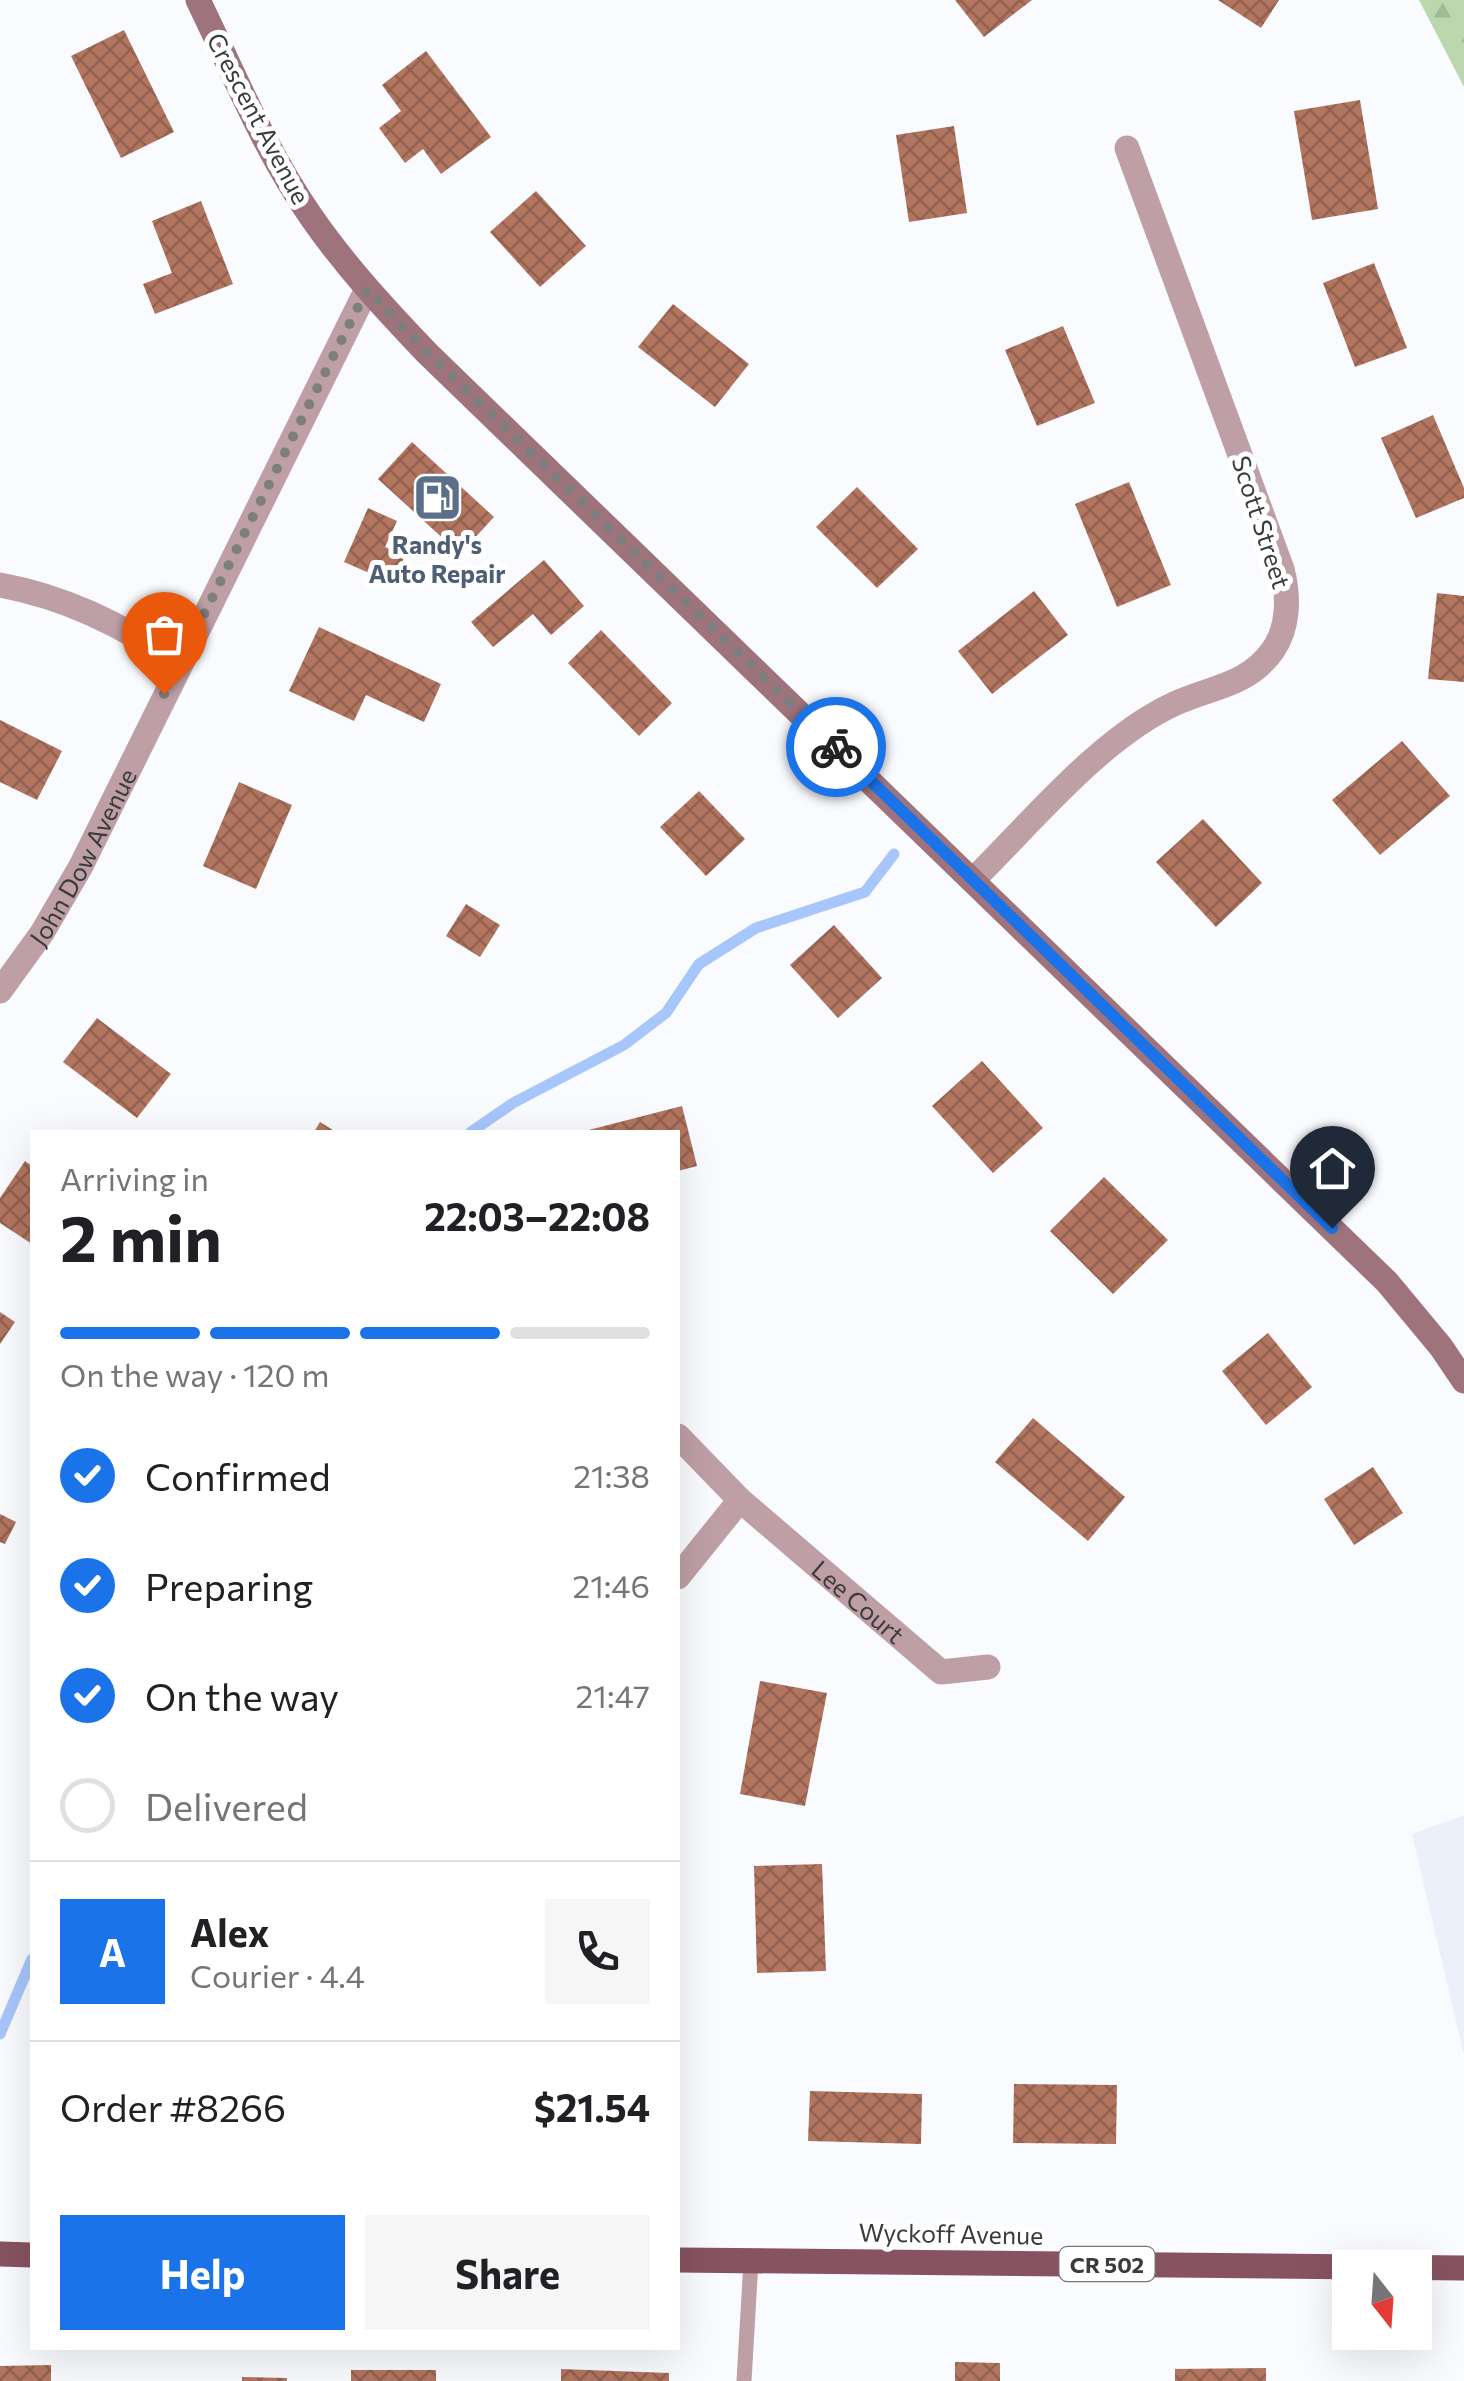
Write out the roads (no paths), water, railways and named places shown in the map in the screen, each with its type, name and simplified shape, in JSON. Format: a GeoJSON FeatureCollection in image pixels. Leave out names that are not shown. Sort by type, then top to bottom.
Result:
{"type":"FeatureCollection","features":[{"type":"Feature","properties":{"kind":"main road","name":"Crescent Avenue"},"geometry":{"type":"LineString","coordinates":[[198,0],[266,141],[312,217],[367,289],[441,366],[1387,1282],[1464,1381]]}},
{"type":"Feature","properties":{"kind":"main road"},"geometry":{"type":"LineString","coordinates":[[0,2254],[30,2254]]}},
{"type":"Feature","properties":{"kind":"main road","name":"Wyckoff Avenue"},"geometry":{"type":"LineString","coordinates":[[680,2260],[1464,2268]]}},
{"type":"Feature","properties":{"kind":"street","name":"Scott Street"},"geometry":{"type":"LineString","coordinates":[[973,880],[1108,746],[1133,727],[1175,704],[1232,684],[1255,670],[1274,648],[1286,616],[1282,569],[1127,148]]}},
{"type":"Feature","properties":{"kind":"street","name":"John Dow Avenue"},"geometry":{"type":"LineString","coordinates":[[0,991],[42,933],[81,866],[367,289]]}},
{"type":"Feature","properties":{"kind":"street"},"geometry":{"type":"LineString","coordinates":[[0,585],[30,590],[90,612],[147,641],[179,664]]}},
{"type":"Feature","properties":{"kind":"street","name":"Lee Court"},"geometry":{"type":"LineString","coordinates":[[680,1438],[740,1500],[941,1672],[988,1667]]}},
{"type":"Feature","properties":{"kind":"street"},"geometry":{"type":"LineString","coordinates":[[680,1575],[740,1500]]}},
{"type":"Feature","properties":{"kind":"lane"},"geometry":{"type":"LineString","coordinates":[[744,2381],[750,2261]]}},
{"type":"Feature","properties":{"kind":"waterway"},"geometry":{"type":"LineString","coordinates":[[474,1130],[513,1103],[624,1045],[666,1013],[699,964],[756,928],[865,892],[894,854]]}},
{"type":"Feature","properties":{"kind":"waterway"},"geometry":{"type":"LineString","coordinates":[[0,2034],[30,1964]]}},
{"type":"Feature","properties":{"kind":"place","name":"Randy's Auto Repair"},"geometry":{"type":"Point","coordinates":[437,498]}}]}
